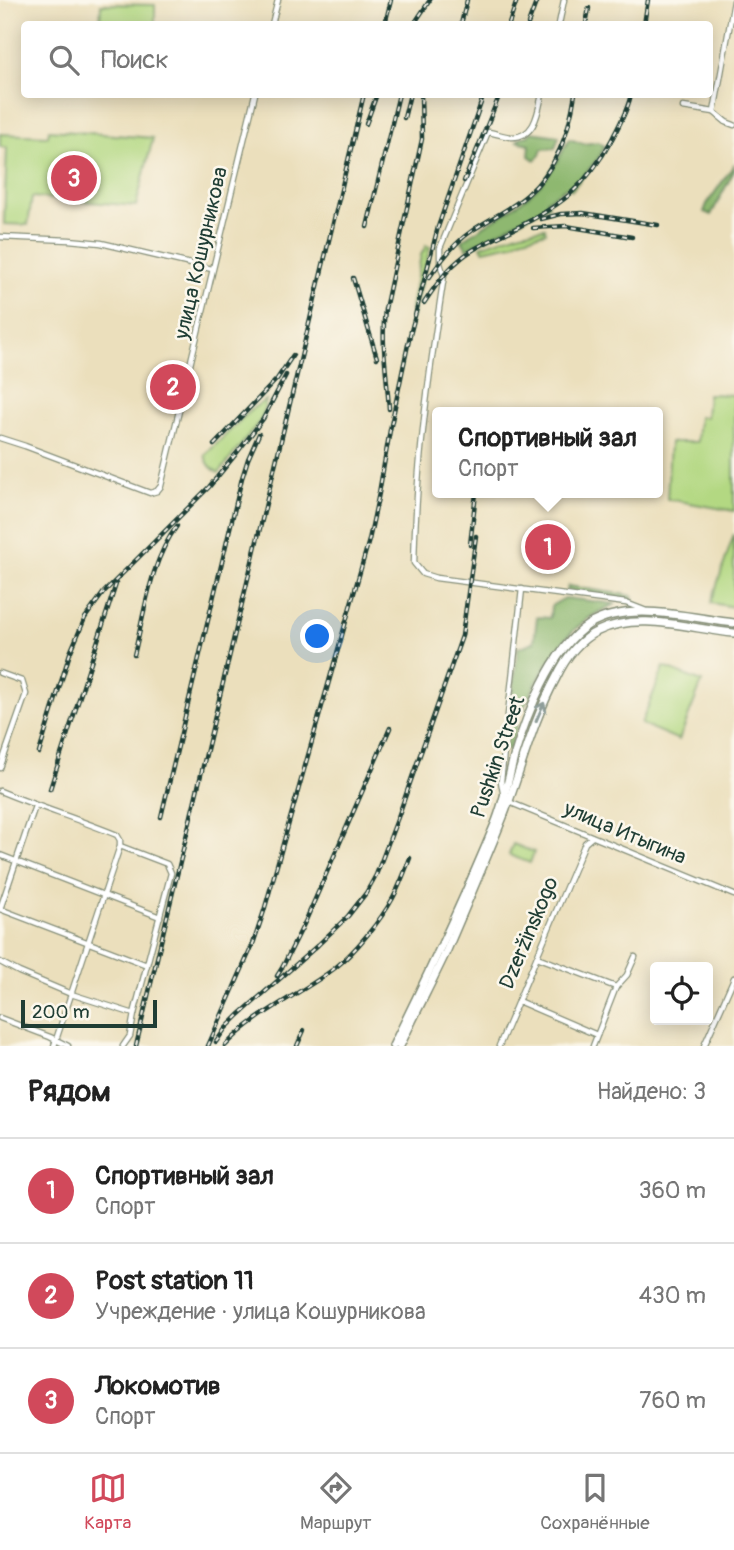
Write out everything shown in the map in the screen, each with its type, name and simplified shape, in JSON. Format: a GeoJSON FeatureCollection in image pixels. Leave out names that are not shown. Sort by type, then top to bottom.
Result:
{"type":"FeatureCollection","features":[{"type":"Feature","properties":{"kind":"main road","name":"Pushkin Street"},"geometry":{"type":"LineString","coordinates":[[393,1046],[440,950],[507,800],[514,757],[536,700],[555,661],[569,642],[589,625],[625,612],[648,612],[734,623]]}},
{"type":"Feature","properties":{"kind":"main road","name":"Pushkin Street"},"geometry":{"type":"LineString","coordinates":[[400,1046],[447,950],[529,738],[565,661],[578,645],[594,632],[614,624],[642,621],[734,633]]}},
{"type":"Feature","properties":{"kind":"street"},"geometry":{"type":"LineString","coordinates":[[273,21],[278,0]]}},
{"type":"Feature","properties":{"kind":"street"},"geometry":{"type":"LineString","coordinates":[[560,21],[564,0]]}},
{"type":"Feature","properties":{"kind":"street"},"geometry":{"type":"LineString","coordinates":[[714,112],[734,1]]}},
{"type":"Feature","properties":{"kind":"street","name":"улица Кошурникова"},"geometry":{"type":"LineString","coordinates":[[0,438],[150,493],[161,486],[254,98]]}},
{"type":"Feature","properties":{"kind":"street"},"geometry":{"type":"LineString","coordinates":[[541,98],[537,118],[531,129],[522,136],[511,137],[488,132],[440,248],[440,263],[444,276],[424,414],[414,564],[423,574],[436,578],[626,603],[648,612]]}},
{"type":"Feature","properties":{"kind":"street"},"geometry":{"type":"LineString","coordinates":[[683,107],[714,112],[734,125]]}},
{"type":"Feature","properties":{"kind":"street"},"geometry":{"type":"LineString","coordinates":[[0,237],[101,243],[212,269]]}},
{"type":"Feature","properties":{"kind":"street"},"geometry":{"type":"LineString","coordinates":[[507,800],[502,781],[503,756],[522,589]]}},
{"type":"Feature","properties":{"kind":"street"},"geometry":{"type":"LineString","coordinates":[[0,673],[22,681],[26,694],[0,768]]}},
{"type":"Feature","properties":{"kind":"street"},"geometry":{"type":"LineString","coordinates":[[0,791],[35,806],[77,818],[117,835],[120,840],[55,1043]]}},
{"type":"Feature","properties":{"kind":"street","name":"улица Итыгина"},"geometry":{"type":"LineString","coordinates":[[507,800],[734,895]]}},
{"type":"Feature","properties":{"kind":"street"},"geometry":{"type":"LineString","coordinates":[[35,806],[0,909],[147,965]]}},
{"type":"Feature","properties":{"kind":"street","name":"Dzeržinskogo"},"geometry":{"type":"LineString","coordinates":[[499,1046],[584,843],[593,836]]}},
{"type":"Feature","properties":{"kind":"street"},"geometry":{"type":"LineString","coordinates":[[120,846],[167,864],[171,873],[130,1036],[123,1046]]}},
{"type":"Feature","properties":{"kind":"street"},"geometry":{"type":"LineString","coordinates":[[0,855],[160,917]]}},
{"type":"Feature","properties":{"kind":"street"},"geometry":{"type":"LineString","coordinates":[[537,957],[616,987]]}},
{"type":"Feature","properties":{"kind":"street"},"geometry":{"type":"LineString","coordinates":[[593,1046],[616,987],[627,975],[635,957]]}},
{"type":"Feature","properties":{"kind":"street"},"geometry":{"type":"LineString","coordinates":[[0,962],[71,994],[134,1014]]}},
{"type":"Feature","properties":{"kind":"street"},"geometry":{"type":"LineString","coordinates":[[704,1046],[734,978]]}},
{"type":"Feature","properties":{"kind":"street"},"geometry":{"type":"LineString","coordinates":[[518,1001],[598,1035]]}},
{"type":"Feature","properties":{"kind":"street"},"geometry":{"type":"LineString","coordinates":[[0,1018],[50,1037],[55,1043],[68,1046]]}},
{"type":"Feature","properties":{"kind":"green space"},"geometry":{"type":"Polygon","coordinates":[[[101,4],[155,5],[155,21],[100,21],[101,4]]]}},
{"type":"Feature","properties":{"kind":"green space"},"geometry":{"type":"Polygon","coordinates":[[[49,130],[153,138],[136,206],[32,197],[28,225],[4,224],[7,148],[0,147],[0,134],[48,136],[49,130]]]}},
{"type":"Feature","properties":{"kind":"green space"},"geometry":{"type":"Polygon","coordinates":[[[531,132],[559,136],[555,148],[542,149],[535,160],[529,156],[530,144],[517,141],[531,132]]]}},
{"type":"Feature","properties":{"kind":"green space"},"geometry":{"type":"Polygon","coordinates":[[[569,139],[584,144],[598,142],[604,146],[600,156],[572,190],[567,187],[547,200],[549,205],[467,249],[462,241],[515,206],[543,181],[569,139]]]}},
{"type":"Feature","properties":{"kind":"green space"},"geometry":{"type":"Polygon","coordinates":[[[734,165],[734,171],[711,215],[704,212],[707,204],[734,165]]]}},
{"type":"Feature","properties":{"kind":"green space"},"geometry":{"type":"Polygon","coordinates":[[[545,228],[546,232],[512,244],[483,250],[481,246],[521,232],[545,228]]]}},
{"type":"Feature","properties":{"kind":"green space"},"geometry":{"type":"Polygon","coordinates":[[[426,246],[430,247],[412,318],[411,309],[421,255],[426,246]]]}},
{"type":"Feature","properties":{"kind":"green space"},"geometry":{"type":"Polygon","coordinates":[[[708,394],[734,395],[734,511],[667,499],[670,442],[697,442],[699,417],[706,417],[708,394]]]}},
{"type":"Feature","properties":{"kind":"green space"},"geometry":{"type":"Polygon","coordinates":[[[266,400],[262,418],[219,473],[216,471],[205,455],[253,408],[266,400]]]}},
{"type":"Feature","properties":{"kind":"green space"},"geometry":{"type":"Polygon","coordinates":[[[734,534],[734,607],[711,603],[734,534]]]}},
{"type":"Feature","properties":{"kind":"green space"},"geometry":{"type":"Polygon","coordinates":[[[568,586],[633,596],[633,600],[567,591],[568,586]]]}},
{"type":"Feature","properties":{"kind":"green space"},"geometry":{"type":"Polygon","coordinates":[[[565,598],[616,604],[583,622],[559,647],[523,709],[518,709],[514,720],[517,727],[510,749],[507,750],[518,648],[534,642],[537,617],[550,618],[551,606],[565,598]]]}},
{"type":"Feature","properties":{"kind":"green space"},"geometry":{"type":"Polygon","coordinates":[[[664,667],[702,682],[679,740],[641,724],[664,667]]]}},
{"type":"Feature","properties":{"kind":"green space"},"geometry":{"type":"Polygon","coordinates":[[[513,844],[534,852],[530,863],[509,855],[513,844]]]}},
{"type":"Feature","properties":{"kind":"railway"},"geometry":{"type":"LineString","coordinates":[[386,21],[391,0]]}},
{"type":"Feature","properties":{"kind":"railway"},"geometry":{"type":"LineString","coordinates":[[416,21],[430,0]]}},
{"type":"Feature","properties":{"kind":"railway"},"geometry":{"type":"LineString","coordinates":[[462,21],[467,0]]}},
{"type":"Feature","properties":{"kind":"railway"},"geometry":{"type":"LineString","coordinates":[[510,21],[517,0]]}},
{"type":"Feature","properties":{"kind":"railway"},"geometry":{"type":"LineString","coordinates":[[529,21],[537,0]]}},
{"type":"Feature","properties":{"kind":"railway"},"geometry":{"type":"LineString","coordinates":[[644,21],[648,0]]}},
{"type":"Feature","properties":{"kind":"railway"},"geometry":{"type":"LineString","coordinates":[[587,21],[589,8]]}},
{"type":"Feature","properties":{"kind":"railway"},"geometry":{"type":"LineString","coordinates":[[136,1046],[363,98]]}},
{"type":"Feature","properties":{"kind":"railway"},"geometry":{"type":"LineString","coordinates":[[366,124],[376,98]]}},
{"type":"Feature","properties":{"kind":"railway"},"geometry":{"type":"LineString","coordinates":[[367,227],[398,98]]}},
{"type":"Feature","properties":{"kind":"railway"},"geometry":{"type":"LineString","coordinates":[[404,118],[409,98]]}},
{"type":"Feature","properties":{"kind":"railway"},"geometry":{"type":"LineString","coordinates":[[389,409],[384,347],[385,309],[422,139],[421,98]]}},
{"type":"Feature","properties":{"kind":"railway"},"geometry":{"type":"LineString","coordinates":[[208,1046],[253,944],[264,911],[369,540],[410,335],[438,227],[483,98]]}},
{"type":"Feature","properties":{"kind":"railway"},"geometry":{"type":"LineString","coordinates":[[464,181],[498,98]]}},
{"type":"Feature","properties":{"kind":"railway"},"geometry":{"type":"LineString","coordinates":[[429,278],[460,240],[521,200],[546,174],[565,136],[574,98]]}},
{"type":"Feature","properties":{"kind":"railway"},"geometry":{"type":"LineString","coordinates":[[424,303],[444,276],[463,257],[544,213],[576,189],[608,147],[626,112],[630,98]]}},
{"type":"Feature","properties":{"kind":"railway"},"geometry":{"type":"LineString","coordinates":[[541,219],[561,214],[583,213],[658,225]]}},
{"type":"Feature","properties":{"kind":"railway"},"geometry":{"type":"LineString","coordinates":[[533,228],[566,226],[632,237]]}},
{"type":"Feature","properties":{"kind":"railway"},"geometry":{"type":"LineString","coordinates":[[353,278],[377,358]]}},
{"type":"Feature","properties":{"kind":"railway"},"geometry":{"type":"LineString","coordinates":[[214,445],[277,379],[293,355]]}},
{"type":"Feature","properties":{"kind":"railway"},"geometry":{"type":"LineString","coordinates":[[39,753],[70,653],[85,618],[104,592],[209,487],[263,419],[286,375]]}},
{"type":"Feature","properties":{"kind":"railway"},"geometry":{"type":"LineString","coordinates":[[161,817],[242,478],[259,434]]}},
{"type":"Feature","properties":{"kind":"railway"},"geometry":{"type":"LineString","coordinates":[[470,545],[475,498]]}},
{"type":"Feature","properties":{"kind":"railway"},"geometry":{"type":"LineString","coordinates":[[134,655],[154,571],[177,526]]}},
{"type":"Feature","properties":{"kind":"railway"},"geometry":{"type":"LineString","coordinates":[[216,1042],[239,1015],[348,916],[376,875],[462,636],[476,536]]}},
{"type":"Feature","properties":{"kind":"railway"},"geometry":{"type":"LineString","coordinates":[[50,789],[116,584]]}},
{"type":"Feature","properties":{"kind":"railway"},"geometry":{"type":"LineString","coordinates":[[277,976],[306,920],[390,728]]}},
{"type":"Feature","properties":{"kind":"railway"},"geometry":{"type":"LineString","coordinates":[[225,1046],[250,1024],[321,978],[351,953],[388,907],[410,858]]}},
{"type":"Feature","properties":{"kind":"railway"},"geometry":{"type":"LineString","coordinates":[[297,1046],[304,1030]]}},
{"type":"Feature","properties":{"kind":"place","name":"Локомотив"},"geometry":{"type":"Point","coordinates":[74,178]}},
{"type":"Feature","properties":{"kind":"place","name":"Post station 11"},"geometry":{"type":"Point","coordinates":[173,387]}},
{"type":"Feature","properties":{"kind":"place","name":"Спортивный зал"},"geometry":{"type":"Point","coordinates":[548,547]}}]}
